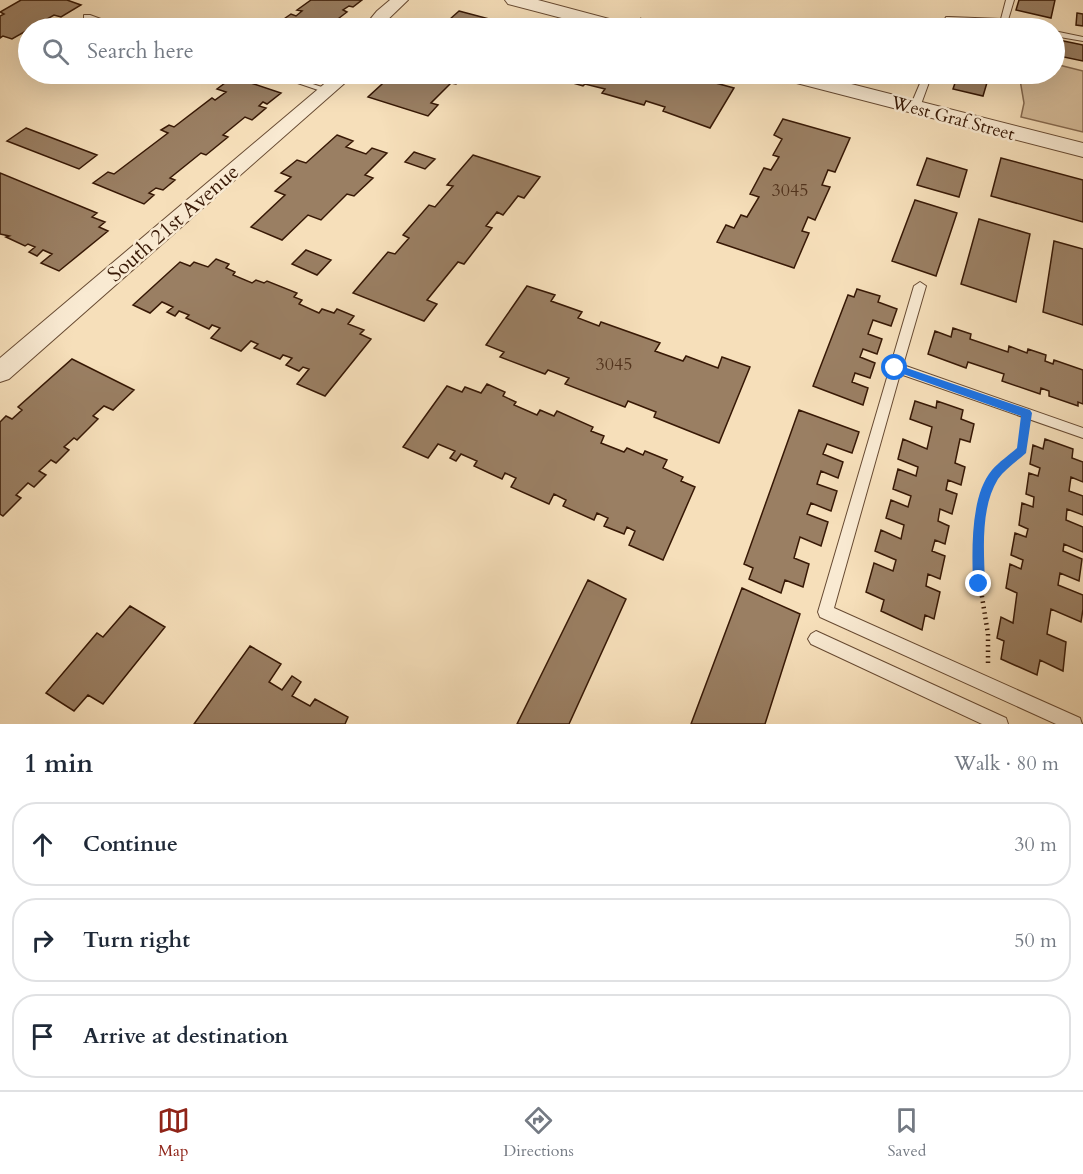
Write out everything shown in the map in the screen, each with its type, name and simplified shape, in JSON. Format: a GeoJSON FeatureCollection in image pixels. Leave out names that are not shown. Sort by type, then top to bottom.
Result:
{"type":"FeatureCollection","features":[{"type":"Feature","properties":{"kind":"street"},"geometry":{"type":"LineString","coordinates":[[380,18],[400,0]]}},
{"type":"Feature","properties":{"kind":"street"},"geometry":{"type":"LineString","coordinates":[[515,0],[583,18]]}},
{"type":"Feature","properties":{"kind":"street","name":"South 21st Avenue"},"geometry":{"type":"LineString","coordinates":[[0,372],[334,84]]}},
{"type":"Feature","properties":{"kind":"street","name":"West Graf Street"},"geometry":{"type":"LineString","coordinates":[[827,84],[1083,150]]}},
{"type":"Feature","properties":{"kind":"lane"},"geometry":{"type":"LineString","coordinates":[[1005,18],[1010,0]]}},
{"type":"Feature","properties":{"kind":"lane"},"geometry":{"type":"LineString","coordinates":[[1065,35],[1083,39]]}},
{"type":"Feature","properties":{"kind":"lane"},"geometry":{"type":"LineString","coordinates":[[308,84],[327,90]]}},
{"type":"Feature","properties":{"kind":"lane"},"geometry":{"type":"LineString","coordinates":[[915,107],[924,84]]}},
{"type":"Feature","properties":{"kind":"lane"},"geometry":{"type":"LineString","coordinates":[[920,286],[825,612],[1074,724]]}},
{"type":"Feature","properties":{"kind":"lane"},"geometry":{"type":"LineString","coordinates":[[895,368],[1083,433]]}},
{"type":"Feature","properties":{"kind":"lane"},"geometry":{"type":"LineString","coordinates":[[816,639],[1000,724]]}},
{"type":"Feature","properties":{"kind":"path"},"geometry":{"type":"LineString","coordinates":[[984,683],[990,650],[979,584],[978,541],[984,497],[995,474],[1022,450],[1027,413]]}},
{"type":"Feature","properties":{"kind":"shaded area"},"geometry":{"type":"Polygon","coordinates":[[[1065,66],[1083,71],[1083,132],[1021,117],[1024,103],[1021,84],[1065,84],[1065,66]]]}},
{"type":"Feature","properties":{"kind":"building"},"geometry":{"type":"Polygon","coordinates":[[[21,0],[67,0],[81,5],[61,17],[54,15],[49,18],[18,18],[18,36],[12,39],[3,36],[0,38],[0,16],[4,14],[0,12],[21,0]]]}},
{"type":"Feature","properties":{"kind":"building"},"geometry":{"type":"Polygon","coordinates":[[[311,0],[362,0],[353,7],[349,6],[343,10],[347,12],[339,18],[285,18],[291,14],[296,16],[302,11],[297,10],[311,0]]]}},
{"type":"Feature","properties":{"kind":"building"},"geometry":{"type":"Polygon","coordinates":[[[1019,0],[1055,0],[1051,18],[1016,10],[1019,0]]]}},
{"type":"Feature","properties":{"kind":"building"},"geometry":{"type":"Polygon","coordinates":[[[459,11],[486,18],[451,18],[459,11]]]}},
{"type":"Feature","properties":{"kind":"building"},"geometry":{"type":"Polygon","coordinates":[[[1077,13],[1083,14],[1083,26],[1076,25],[1077,13]]]}},
{"type":"Feature","properties":{"kind":"building"},"geometry":{"type":"Polygon","coordinates":[[[1065,41],[1083,45],[1083,61],[1065,57],[1065,41]]]}},
{"type":"Feature","properties":{"kind":"building"},"geometry":{"type":"Polygon","coordinates":[[[224,84],[254,84],[281,93],[267,104],[263,102],[259,106],[266,108],[252,120],[245,117],[223,135],[228,137],[206,155],[201,153],[170,178],[175,180],[163,190],[156,188],[149,193],[154,195],[144,204],[93,183],[108,172],[114,174],[168,133],[161,130],[169,125],[174,127],[212,98],[215,100],[226,92],[217,89],[224,84]]]}},
{"type":"Feature","properties":{"kind":"building"},"geometry":{"type":"Polygon","coordinates":[[[382,84],[450,84],[431,103],[438,105],[428,116],[368,97],[382,84]]]}},
{"type":"Feature","properties":{"kind":"building"},"geometry":{"type":"Polygon","coordinates":[[[585,84],[719,84],[734,88],[710,128],[663,111],[665,107],[646,101],[644,105],[602,93],[605,89],[585,84]]]}},
{"type":"Feature","properties":{"kind":"building"},"geometry":{"type":"Polygon","coordinates":[[[955,84],[987,84],[983,96],[953,89],[955,84]]]}},
{"type":"Feature","properties":{"kind":"building"},"geometry":{"type":"Polygon","coordinates":[[[783,119],[850,138],[835,172],[828,170],[822,185],[830,187],[815,220],[808,217],[802,231],[809,233],[794,268],[717,242],[726,225],[734,228],[741,215],[747,217],[759,197],[750,194],[764,168],[771,170],[779,157],[773,155],[782,139],[774,135],[783,119]]]}},
{"type":"Feature","properties":{"kind":"building"},"geometry":{"type":"Polygon","coordinates":[[[26,128],[97,155],[79,169],[7,141],[26,128]]]}},
{"type":"Feature","properties":{"kind":"building"},"geometry":{"type":"Polygon","coordinates":[[[337,135],[353,141],[346,147],[366,154],[372,148],[387,153],[365,175],[373,178],[354,196],[347,194],[321,220],[308,215],[282,240],[251,227],[285,195],[275,191],[291,177],[281,173],[297,160],[306,163],[337,135]]]}},
{"type":"Feature","properties":{"kind":"building"},"geometry":{"type":"Polygon","coordinates":[[[414,152],[435,159],[425,169],[405,162],[414,152]]]}},
{"type":"Feature","properties":{"kind":"building"},"geometry":{"type":"Polygon","coordinates":[[[473,155],[540,177],[524,198],[518,196],[503,215],[497,212],[486,226],[492,228],[464,264],[458,262],[427,300],[437,304],[424,321],[353,293],[388,252],[395,254],[409,238],[403,235],[429,205],[435,207],[453,186],[447,185],[473,155]]]}},
{"type":"Feature","properties":{"kind":"building"},"geometry":{"type":"Polygon","coordinates":[[[927,158],[967,170],[959,197],[917,185],[927,158]]]}},
{"type":"Feature","properties":{"kind":"building"},"geometry":{"type":"Polygon","coordinates":[[[1001,158],[1083,180],[1083,222],[991,196],[1001,158]]]}},
{"type":"Feature","properties":{"kind":"building"},"geometry":{"type":"Polygon","coordinates":[[[0,173],[97,213],[92,217],[105,222],[99,227],[108,231],[59,271],[41,263],[52,254],[43,250],[37,256],[29,252],[35,247],[28,244],[25,246],[6,237],[9,236],[0,234],[0,173]]]}},
{"type":"Feature","properties":{"kind":"building"},"geometry":{"type":"Polygon","coordinates":[[[915,200],[957,213],[936,276],[892,261],[915,200]]]}},
{"type":"Feature","properties":{"kind":"building"},"geometry":{"type":"Polygon","coordinates":[[[979,219],[1030,234],[1016,302],[961,284],[979,219]]]}},
{"type":"Feature","properties":{"kind":"building"},"geometry":{"type":"Polygon","coordinates":[[[1054,241],[1083,249],[1083,325],[1043,312],[1054,241]]]}},
{"type":"Feature","properties":{"kind":"building"},"geometry":{"type":"Polygon","coordinates":[[[306,250],[331,260],[317,275],[292,264],[306,250]]]}},
{"type":"Feature","properties":{"kind":"building"},"geometry":{"type":"Polygon","coordinates":[[[216,259],[229,264],[226,268],[235,272],[233,275],[252,283],[256,280],[264,283],[267,281],[297,293],[294,297],[302,300],[299,304],[319,313],[322,309],[334,313],[337,309],[354,316],[348,324],[364,330],[360,334],[371,339],[325,396],[297,384],[309,369],[303,367],[299,371],[286,365],[292,358],[283,355],[280,359],[254,348],[258,344],[251,341],[241,351],[211,338],[220,328],[212,325],[209,329],[186,318],[189,315],[179,311],[175,316],[167,312],[173,307],[162,302],[150,313],[133,305],[180,262],[190,266],[194,262],[208,267],[216,259]]]}},
{"type":"Feature","properties":{"kind":"building"},"geometry":{"type":"Polygon","coordinates":[[[527,286],[555,295],[551,301],[582,312],[578,318],[599,326],[601,322],[660,343],[655,351],[683,361],[686,356],[718,368],[722,357],[750,367],[719,443],[654,417],[656,412],[628,401],[625,407],[565,384],[569,378],[548,370],[545,374],[500,357],[504,352],[486,345],[527,286]]]}},
{"type":"Feature","properties":{"kind":"building"},"geometry":{"type":"Polygon","coordinates":[[[857,289],[880,296],[878,302],[897,309],[891,326],[873,320],[868,334],[882,339],[877,354],[863,349],[860,357],[875,363],[870,378],[855,373],[852,382],[868,388],[863,405],[813,386],[848,295],[854,297],[857,289]]]}},
{"type":"Feature","properties":{"kind":"building"},"geometry":{"type":"Polygon","coordinates":[[[953,328],[971,334],[970,339],[1008,352],[1009,346],[1027,353],[1028,349],[1046,355],[1045,361],[1053,364],[1054,360],[1083,370],[1083,404],[1078,402],[1078,406],[1049,396],[1049,391],[1041,388],[1040,394],[1002,381],[1004,374],[968,362],[966,368],[928,354],[935,331],[951,337],[953,328]]]}},
{"type":"Feature","properties":{"kind":"building"},"geometry":{"type":"Polygon","coordinates":[[[72,359],[134,390],[113,410],[104,406],[93,416],[98,419],[77,440],[74,438],[64,447],[69,450],[56,463],[51,460],[39,471],[46,475],[34,487],[28,483],[16,495],[21,498],[3,516],[0,514],[0,422],[6,416],[12,419],[22,410],[18,407],[72,359]]]}},
{"type":"Feature","properties":{"kind":"building"},"geometry":{"type":"Polygon","coordinates":[[[487,384],[505,392],[503,396],[516,402],[514,405],[537,415],[540,410],[554,416],[557,411],[593,427],[591,431],[604,436],[601,443],[624,452],[627,448],[643,455],[645,451],[667,460],[663,468],[683,477],[681,481],[695,487],[663,560],[629,545],[635,531],[627,527],[624,534],[604,526],[608,518],[597,513],[594,520],[563,506],[566,500],[554,494],[549,504],[511,487],[516,478],[505,473],[502,479],[474,466],[477,461],[461,454],[456,461],[450,458],[455,451],[438,444],[428,458],[403,447],[447,386],[462,392],[465,387],[481,393],[487,384]]]}},
{"type":"Feature","properties":{"kind":"building"},"geometry":{"type":"Polygon","coordinates":[[[915,401],[936,408],[937,401],[963,410],[961,419],[974,424],[970,442],[960,439],[955,463],[965,467],[961,485],[948,480],[946,490],[957,494],[952,514],[940,509],[938,521],[949,526],[945,544],[935,540],[932,551],[945,556],[940,579],[928,574],[926,586],[940,592],[934,619],[925,615],[922,630],[881,611],[884,600],[866,592],[874,563],[893,571],[896,560],[875,551],[881,530],[901,539],[904,525],[886,518],[891,500],[908,507],[911,496],[893,489],[898,469],[916,476],[918,467],[898,459],[903,439],[927,449],[932,427],[910,419],[915,401]]]}},
{"type":"Feature","properties":{"kind":"building"},"geometry":{"type":"Polygon","coordinates":[[[799,410],[859,432],[852,453],[827,444],[823,454],[843,462],[838,478],[821,471],[817,484],[837,491],[831,511],[811,503],[807,514],[828,522],[821,546],[800,537],[794,558],[809,564],[803,587],[785,580],[781,593],[749,579],[753,568],[744,564],[799,410]]]}},
{"type":"Feature","properties":{"kind":"building"},"geometry":{"type":"Polygon","coordinates":[[[1045,439],[1073,449],[1072,458],[1083,462],[1083,482],[1071,477],[1069,491],[1083,496],[1083,515],[1067,509],[1066,520],[1083,527],[1083,552],[1064,544],[1063,551],[1082,559],[1079,581],[1060,573],[1058,585],[1083,595],[1083,609],[1081,622],[1051,609],[1047,634],[1066,642],[1063,671],[1040,660],[1037,675],[1001,659],[1004,641],[997,638],[1001,617],[1013,623],[1017,593],[1006,588],[1010,564],[1021,569],[1023,560],[1011,555],[1015,533],[1026,537],[1028,529],[1019,525],[1022,503],[1033,507],[1034,497],[1026,494],[1029,473],[1038,476],[1040,468],[1030,464],[1033,445],[1043,449],[1045,439]]]}},
{"type":"Feature","properties":{"kind":"building"},"geometry":{"type":"Polygon","coordinates":[[[588,580],[626,599],[569,724],[517,724],[588,580]]]}},
{"type":"Feature","properties":{"kind":"building"},"geometry":{"type":"Polygon","coordinates":[[[742,588],[800,614],[765,724],[691,724],[742,588]]]}},
{"type":"Feature","properties":{"kind":"building"},"geometry":{"type":"Polygon","coordinates":[[[130,606],[165,627],[103,704],[88,695],[74,711],[46,693],[97,633],[103,637],[130,606]]]}},
{"type":"Feature","properties":{"kind":"building"},"geometry":{"type":"Polygon","coordinates":[[[250,646],[281,664],[269,682],[282,690],[292,676],[301,682],[292,696],[310,706],[315,699],[348,717],[345,724],[194,724],[250,646]]]}},
{"type":"Feature","properties":{"kind":"route"},"geometry":{"type":"LineString","coordinates":[[895,368],[1027,413],[1022,450],[995,474],[984,497],[978,541],[979,584]]}}]}
